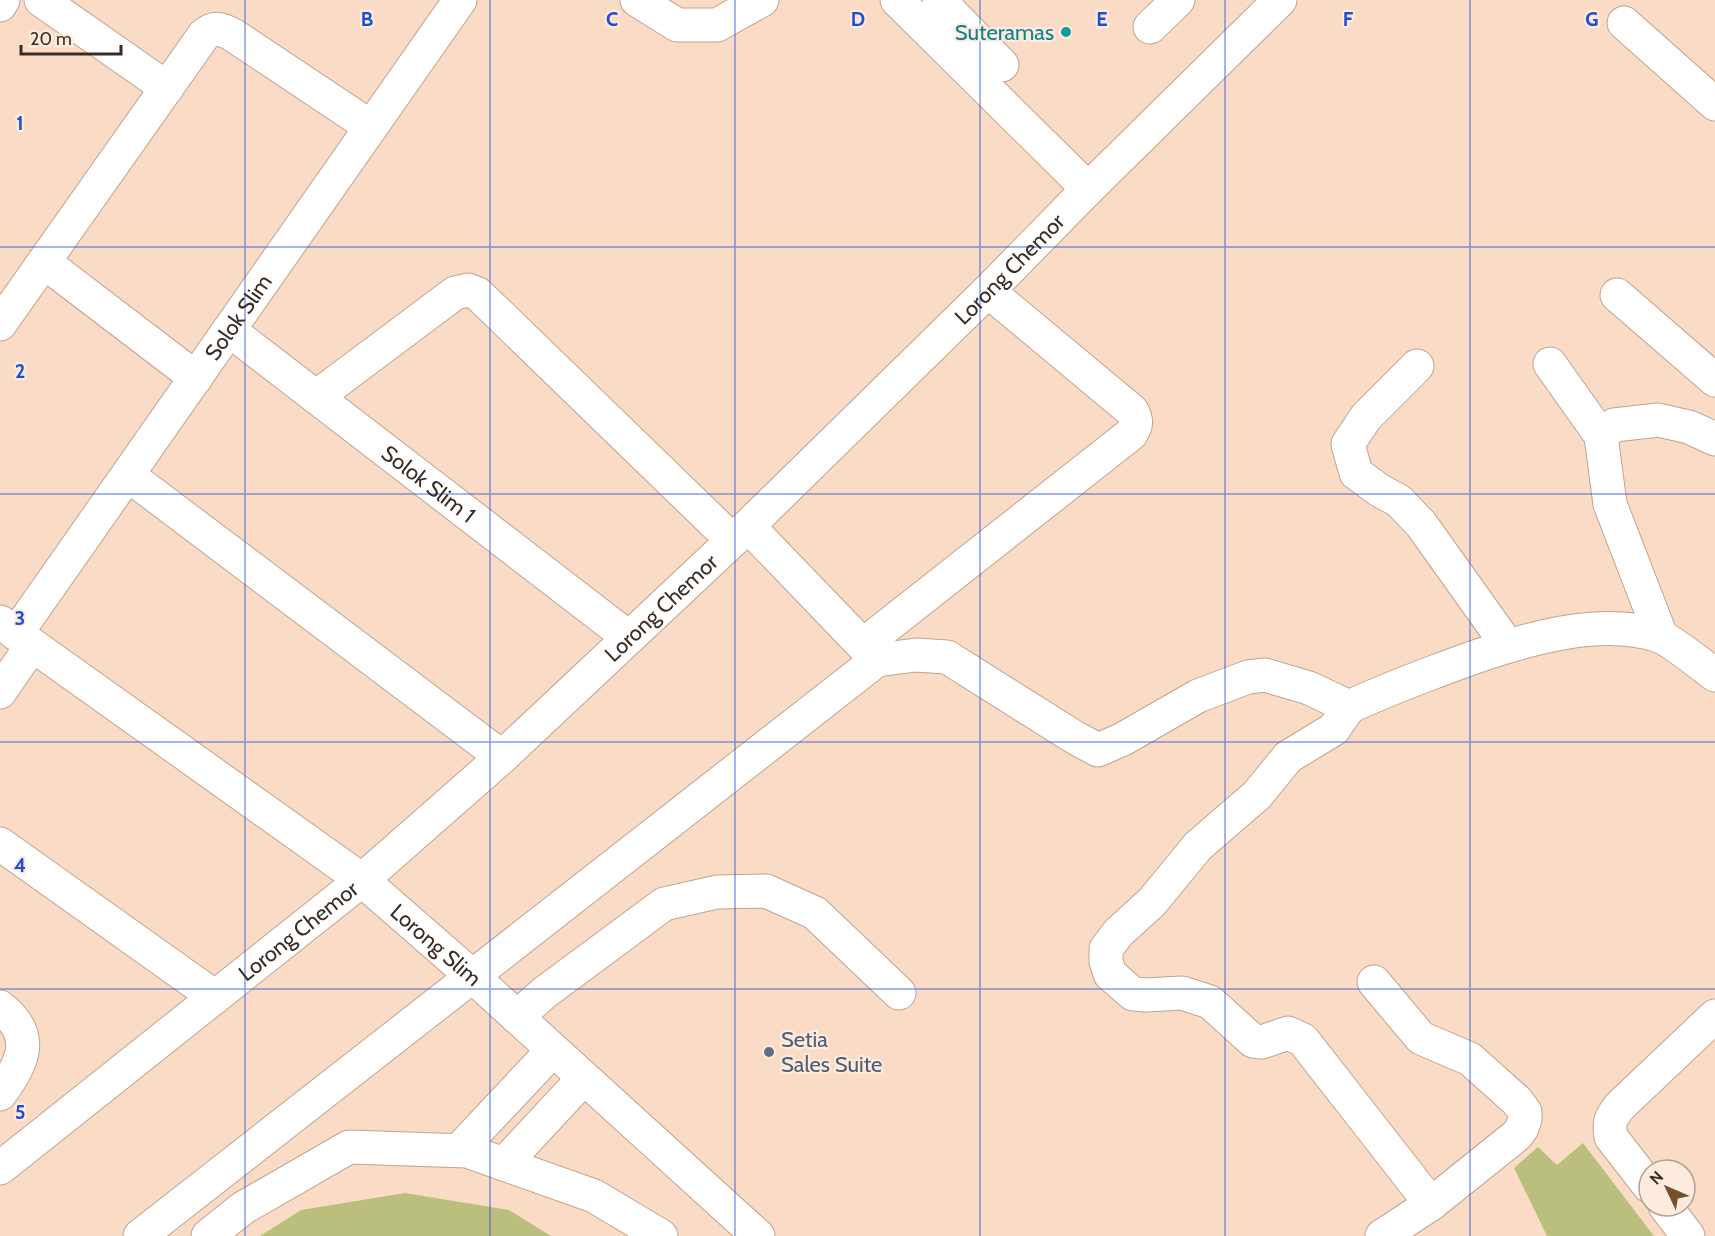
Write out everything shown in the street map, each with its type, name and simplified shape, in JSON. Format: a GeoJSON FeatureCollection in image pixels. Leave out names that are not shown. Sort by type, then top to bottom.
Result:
{"type":"FeatureCollection","features":[{"type":"Feature","properties":{"kind":"street"},"geometry":{"type":"LineString","coordinates":[[0,5],[3,0]]}},
{"type":"Feature","properties":{"kind":"street"},"geometry":{"type":"LineString","coordinates":[[41,0],[167,88]]}},
{"type":"Feature","properties":{"kind":"street","name":"Solok Slim"},"geometry":{"type":"LineString","coordinates":[[0,692],[16,634],[460,0]]}},
{"type":"Feature","properties":{"kind":"street"},"geometry":{"type":"LineString","coordinates":[[638,0],[677,25],[717,25],[762,0]]}},
{"type":"Feature","properties":{"kind":"street"},"geometry":{"type":"LineString","coordinates":[[897,0],[1088,189]]}},
{"type":"Feature","properties":{"kind":"street"},"geometry":{"type":"LineString","coordinates":[[939,0],[1002,65]]}},
{"type":"Feature","properties":{"kind":"street"},"geometry":{"type":"LineString","coordinates":[[1150,27],[1178,0]]}},
{"type":"Feature","properties":{"kind":"street","name":"Lorong Chemor"},"geometry":{"type":"LineString","coordinates":[[0,1168],[362,880],[502,757],[740,533],[988,291],[1280,0]]}},
{"type":"Feature","properties":{"kind":"street"},"geometry":{"type":"LineString","coordinates":[[1624,23],[1715,104]]}},
{"type":"Feature","properties":{"kind":"street"},"geometry":{"type":"LineString","coordinates":[[0,324],[204,35],[210,30],[218,29],[233,35],[371,127]]}},
{"type":"Feature","properties":{"kind":"street"},"geometry":{"type":"LineString","coordinates":[[44,262],[196,378]]}},
{"type":"Feature","properties":{"kind":"street"},"geometry":{"type":"LineString","coordinates":[[316,397],[455,293],[468,290],[478,294],[870,652],[947,657],[1098,750],[1123,739],[1198,696],[1248,677],[1265,675],[1287,681],[1309,688],[1349,708]]}},
{"type":"Feature","properties":{"kind":"street"},"geometry":{"type":"LineString","coordinates":[[140,1236],[472,976],[870,652],[1131,434],[1136,427],[1136,418],[1132,411],[988,291]]}},
{"type":"Feature","properties":{"kind":"street"},"geometry":{"type":"LineString","coordinates":[[1617,295],[1715,380]]}},
{"type":"Feature","properties":{"kind":"street","name":"Solok Slim 1"},"geometry":{"type":"LineString","coordinates":[[229,330],[628,638]]}},
{"type":"Feature","properties":{"kind":"street"},"geometry":{"type":"LineString","coordinates":[[1550,364],[1601,436],[1610,504],[1661,636]]}},
{"type":"Feature","properties":{"kind":"street"},"geometry":{"type":"LineString","coordinates":[[1417,366],[1366,417],[1348,444],[1356,472],[1378,490],[1399,501],[1421,524],[1508,646]]}},
{"type":"Feature","properties":{"kind":"street"},"geometry":{"type":"LineString","coordinates":[[1601,436],[1614,425],[1658,420],[1689,427],[1715,439]]}},
{"type":"Feature","properties":{"kind":"street"},"geometry":{"type":"LineString","coordinates":[[128,475],[502,757]]}},
{"type":"Feature","properties":{"kind":"street"},"geometry":{"type":"LineString","coordinates":[[1431,1204],[1303,1040],[1288,1033],[1262,1042],[1253,1041],[1210,1002],[1182,993],[1133,994],[1110,974],[1106,961],[1106,949],[1118,933],[1152,902],[1198,846],[1257,795],[1288,757],[1334,729],[1349,708],[1385,690],[1508,646],[1588,629],[1620,629],[1661,636],[1715,675]]}},
{"type":"Feature","properties":{"kind":"street","name":"Lorong Slim"},"geometry":{"type":"LineString","coordinates":[[16,634],[362,880],[472,976],[758,1236]]}},
{"type":"Feature","properties":{"kind":"street"},"geometry":{"type":"LineString","coordinates":[[0,844],[214,997]]}},
{"type":"Feature","properties":{"kind":"street"},"geometry":{"type":"LineString","coordinates":[[517,1017],[544,993],[664,904],[717,892],[766,891],[815,912],[898,993]]}},
{"type":"Feature","properties":{"kind":"street"},"geometry":{"type":"LineString","coordinates":[[1374,982],[1421,1038],[1470,1059],[1517,1101],[1525,1112],[1522,1128],[1516,1135],[1431,1204],[1382,1236]]}},
{"type":"Feature","properties":{"kind":"street"},"geometry":{"type":"LineString","coordinates":[[0,1007],[11,1016],[22,1035],[24,1055],[12,1078],[0,1094]]}},
{"type":"Feature","properties":{"kind":"street"},"geometry":{"type":"LineString","coordinates":[[1637,1171],[1611,1137],[1609,1127],[1611,1117],[1715,1016]]}},
{"type":"Feature","properties":{"kind":"street"},"geometry":{"type":"LineString","coordinates":[[459,1150],[553,1050]]}},
{"type":"Feature","properties":{"kind":"street"},"geometry":{"type":"LineString","coordinates":[[504,1164],[584,1078]]}},
{"type":"Feature","properties":{"kind":"street"},"geometry":{"type":"LineString","coordinates":[[208,1236],[243,1208],[349,1147],[467,1151],[594,1196],[661,1236]]}},
{"type":"Feature","properties":{"kind":"street"},"geometry":{"type":"LineString","coordinates":[[1674,1218],[1688,1236]]}},
{"type":"Feature","properties":{"kind":"green space"},"geometry":{"type":"Polygon","coordinates":[[[1583,1143],[1637,1214],[1637,1218],[1640,1218],[1654,1236],[1547,1236],[1514,1168],[1538,1147],[1557,1165],[1583,1143]]]}},
{"type":"Feature","properties":{"kind":"green space"},"geometry":{"type":"Polygon","coordinates":[[[405,1193],[509,1210],[551,1236],[260,1236],[301,1210],[405,1193]]]}},
{"type":"Feature","properties":{"kind":"place","name":"Suteramas"},"geometry":{"type":"Point","coordinates":[1066,32]}},
{"type":"Feature","properties":{"kind":"place","name":"Setia Sales Suite"},"geometry":{"type":"Point","coordinates":[769,1052]}}]}
